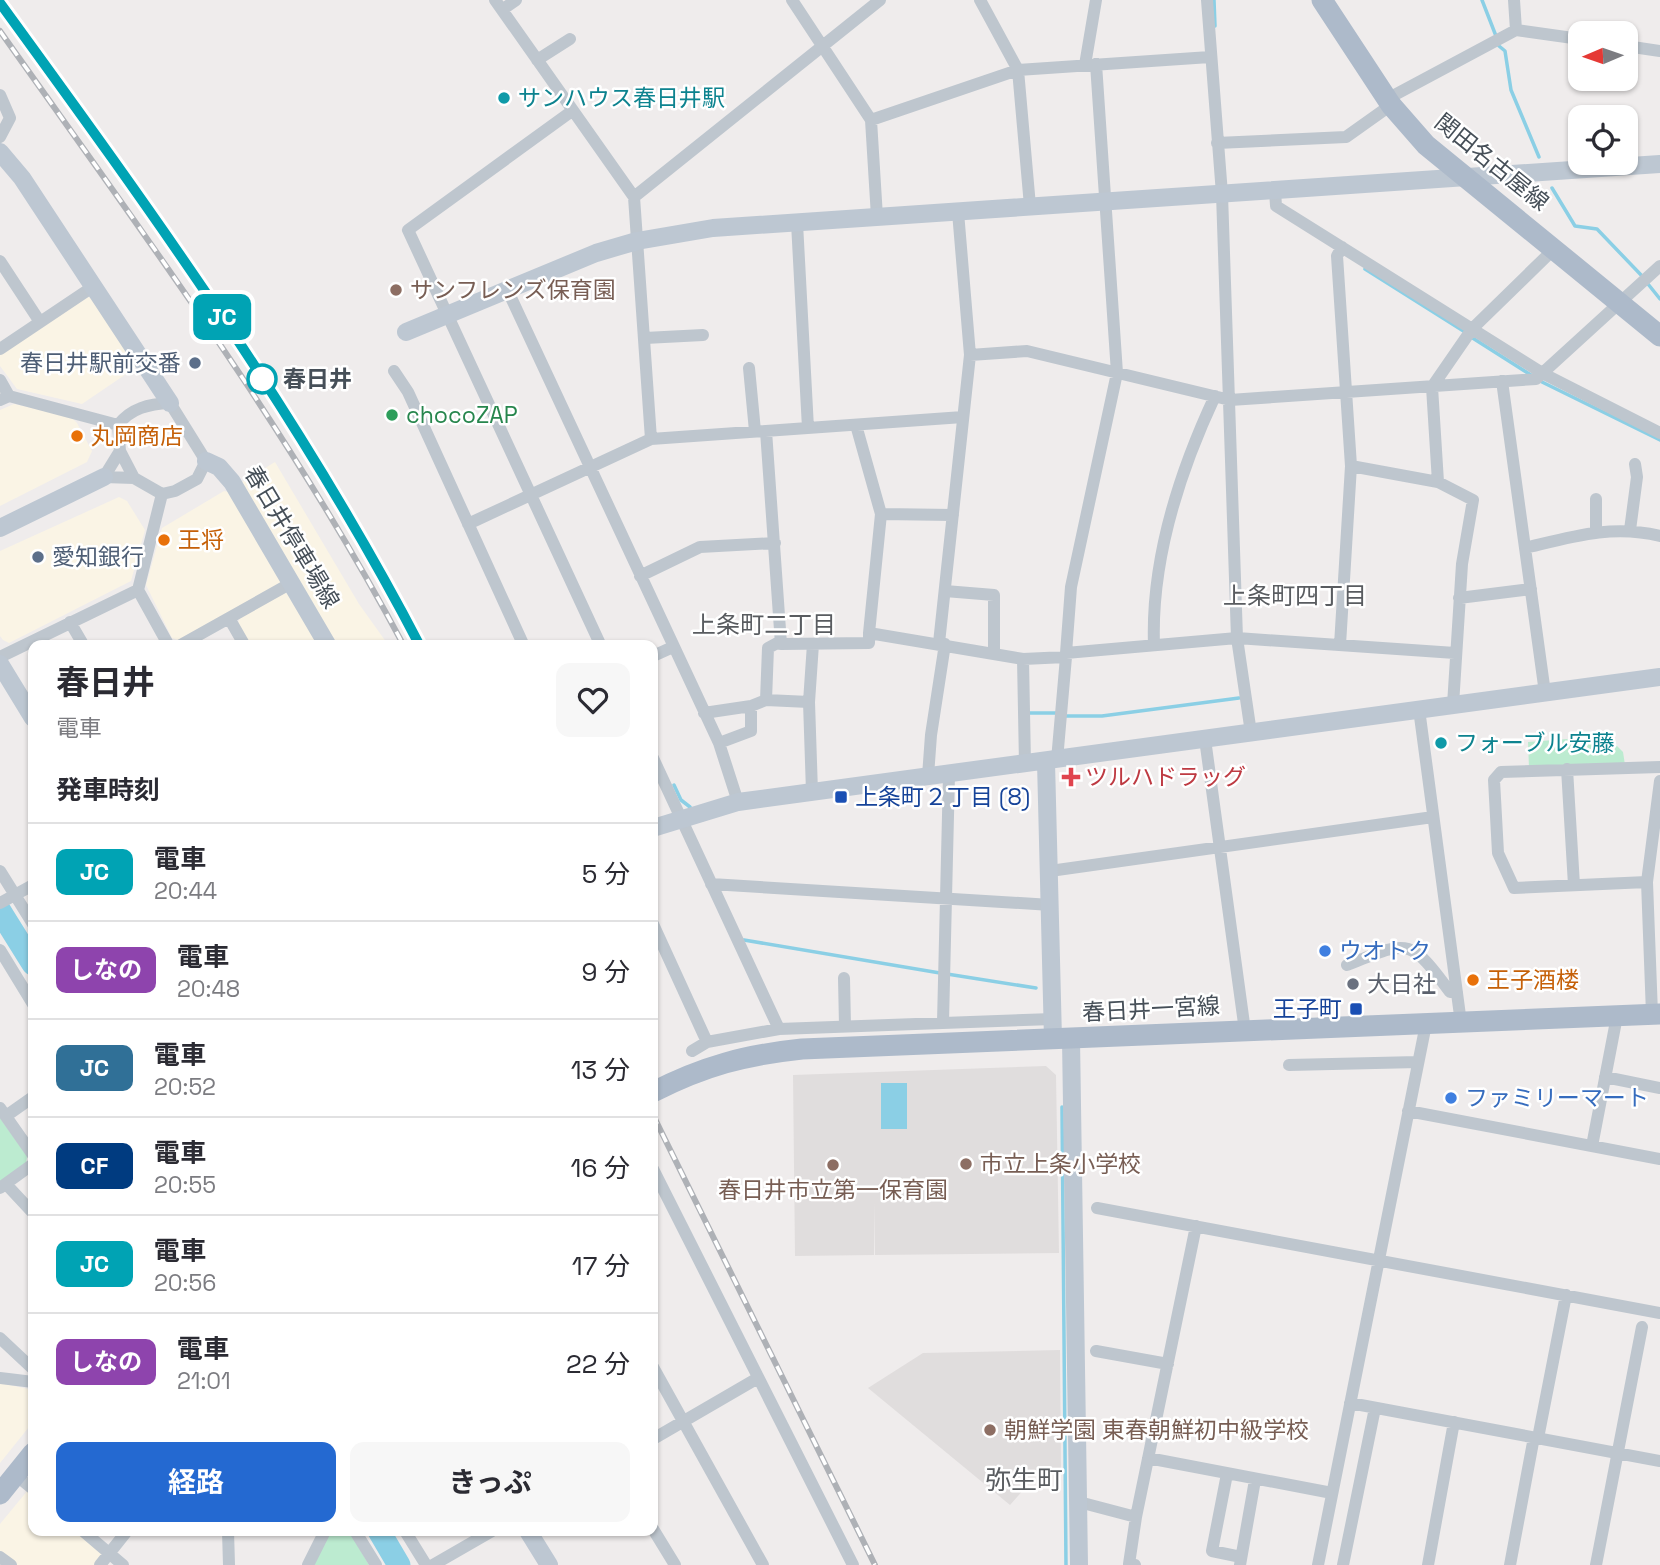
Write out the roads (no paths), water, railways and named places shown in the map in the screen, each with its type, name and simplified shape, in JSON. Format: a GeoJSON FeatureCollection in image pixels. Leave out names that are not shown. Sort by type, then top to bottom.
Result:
{"type":"FeatureCollection","features":[{"type":"Feature","properties":{"kind":"main road","name":"関田名古屋線"},"geometry":{"type":"LineString","coordinates":[[1322,0],[1389,102],[1426,145],[1660,336]]}},
{"type":"Feature","properties":{"kind":"main road","name":"春日井一宮線"},"geometry":{"type":"LineString","coordinates":[[658,1090],[709,1066],[758,1053],[1024,1040],[1059,1032],[1245,1031],[1656,1014]]}},
{"type":"Feature","properties":{"kind":"main road"},"geometry":{"type":"LineString","coordinates":[[0,1494],[28,1459]]}},
{"type":"Feature","properties":{"kind":"street"},"geometry":{"type":"LineString","coordinates":[[516,0],[498,5],[634,197],[651,439]]}},
{"type":"Feature","properties":{"kind":"street"},"geometry":{"type":"LineString","coordinates":[[792,0],[824,44],[871,120],[877,217]]}},
{"type":"Feature","properties":{"kind":"street"},"geometry":{"type":"LineString","coordinates":[[634,197],[880,0]]}},
{"type":"Feature","properties":{"kind":"street"},"geometry":{"type":"LineString","coordinates":[[980,0],[1018,70],[1030,206]]}},
{"type":"Feature","properties":{"kind":"street"},"geometry":{"type":"LineString","coordinates":[[1079,1565],[1079,1502],[1050,871],[1052,761],[1066,655],[1070,587],[1117,373],[1106,202],[1091,65],[1096,0]]}},
{"type":"Feature","properties":{"kind":"street"},"geometry":{"type":"LineString","coordinates":[[1207,0],[1222,194],[1237,638],[1251,733]]}},
{"type":"Feature","properties":{"kind":"street"},"geometry":{"type":"LineString","coordinates":[[1514,0],[1516,30]]}},
{"type":"Feature","properties":{"kind":"street"},"geometry":{"type":"LineString","coordinates":[[1217,144],[1346,136],[1389,102],[1516,30],[1568,38]]}},
{"type":"Feature","properties":{"kind":"street"},"geometry":{"type":"LineString","coordinates":[[537,60],[570,39]]}},
{"type":"Feature","properties":{"kind":"street"},"geometry":{"type":"LineString","coordinates":[[1638,48],[1660,51]]}},
{"type":"Feature","properties":{"kind":"street"},"geometry":{"type":"LineString","coordinates":[[871,120],[1018,70],[1210,57]]}},
{"type":"Feature","properties":{"kind":"street"},"geometry":{"type":"LineString","coordinates":[[0,95],[10,118],[0,137]]}},
{"type":"Feature","properties":{"kind":"street"},"geometry":{"type":"LineString","coordinates":[[572,111],[408,230],[598,640]]}},
{"type":"Feature","properties":{"kind":"street"},"geometry":{"type":"LineString","coordinates":[[0,152],[22,178],[206,461],[197,479],[175,491],[162,494],[134,478],[104,477],[0,528]]}},
{"type":"Feature","properties":{"kind":"street"},"geometry":{"type":"LineString","coordinates":[[406,331],[596,253],[637,241],[713,228],[1660,164]]}},
{"type":"Feature","properties":{"kind":"street"},"geometry":{"type":"LineString","coordinates":[[1275,190],[1276,206],[1472,330],[1544,374],[1660,433]]}},
{"type":"Feature","properties":{"kind":"street"},"geometry":{"type":"LineString","coordinates":[[928,776],[970,355],[958,212]]}},
{"type":"Feature","properties":{"kind":"street"},"geometry":{"type":"LineString","coordinates":[[797,223],[808,428]]}},
{"type":"Feature","properties":{"kind":"street"},"geometry":{"type":"LineString","coordinates":[[1340,645],[1351,466],[1337,256],[1342,247]]}},
{"type":"Feature","properties":{"kind":"street"},"geometry":{"type":"LineString","coordinates":[[1438,482],[1432,387],[1472,330],[1555,248]]}},
{"type":"Feature","properties":{"kind":"street"},"geometry":{"type":"LineString","coordinates":[[0,261],[40,322]]}},
{"type":"Feature","properties":{"kind":"street"},"geometry":{"type":"LineString","coordinates":[[970,355],[1027,351],[1230,400],[1536,379],[1660,266]]}},
{"type":"Feature","properties":{"kind":"street"},"geometry":{"type":"LineString","coordinates":[[0,349],[94,286]]}},
{"type":"Feature","properties":{"kind":"street"},"geometry":{"type":"LineString","coordinates":[[507,289],[719,743],[738,802]]}},
{"type":"Feature","properties":{"kind":"street"},"geometry":{"type":"LineString","coordinates":[[645,338],[703,335]]}},
{"type":"Feature","properties":{"kind":"street"},"geometry":{"type":"LineString","coordinates":[[749,368],[761,431],[775,543],[781,644],[869,643],[881,514],[856,425]]}},
{"type":"Feature","properties":{"kind":"street"},"geometry":{"type":"LineString","coordinates":[[394,371],[408,392],[521,640]]}},
{"type":"Feature","properties":{"kind":"street"},"geometry":{"type":"LineString","coordinates":[[0,380],[5,398],[118,425]]}},
{"type":"Feature","properties":{"kind":"street"},"geometry":{"type":"LineString","coordinates":[[1502,382],[1545,693]]}},
{"type":"Feature","properties":{"kind":"street"},"geometry":{"type":"LineString","coordinates":[[1154,645],[1153,604],[1156,577],[1195,440],[1215,397]]}},
{"type":"Feature","properties":{"kind":"street"},"geometry":{"type":"LineString","coordinates":[[134,478],[120,451],[118,425],[126,415],[149,404],[170,403]]}},
{"type":"Feature","properties":{"kind":"street"},"geometry":{"type":"LineString","coordinates":[[468,524],[651,439],[963,418]]}},
{"type":"Feature","properties":{"kind":"street"},"geometry":{"type":"LineString","coordinates":[[104,477],[120,451]]}},
{"type":"Feature","properties":{"kind":"street","name":"春日井停車場線"},"geometry":{"type":"LineString","coordinates":[[206,461],[228,476],[293,582],[325,640]]}},
{"type":"Feature","properties":{"kind":"street"},"geometry":{"type":"LineString","coordinates":[[1630,530],[1637,477],[1635,464]]}},
{"type":"Feature","properties":{"kind":"street"},"geometry":{"type":"LineString","coordinates":[[1351,466],[1438,482],[1473,500],[1465,533],[1453,705]]}},
{"type":"Feature","properties":{"kind":"street"},"geometry":{"type":"LineString","coordinates":[[162,494],[138,590],[166,640]]}},
{"type":"Feature","properties":{"kind":"street"},"geometry":{"type":"LineString","coordinates":[[1596,499],[1596,530]]}},
{"type":"Feature","properties":{"kind":"street"},"geometry":{"type":"LineString","coordinates":[[881,514],[953,515]]}},
{"type":"Feature","properties":{"kind":"street"},"geometry":{"type":"LineString","coordinates":[[1525,548],[1596,530],[1630,530],[1660,536]]}},
{"type":"Feature","properties":{"kind":"street"},"geometry":{"type":"LineString","coordinates":[[640,576],[700,547],[775,543]]}},
{"type":"Feature","properties":{"kind":"street"},"geometry":{"type":"LineString","coordinates":[[190,640],[293,582]]}},
{"type":"Feature","properties":{"kind":"street"},"geometry":{"type":"LineString","coordinates":[[1459,598],[1531,589]]}},
{"type":"Feature","properties":{"kind":"street"},"geometry":{"type":"LineString","coordinates":[[34,640],[138,590]]}},
{"type":"Feature","properties":{"kind":"street"},"geometry":{"type":"LineString","coordinates":[[945,591],[993,595],[994,654]]}},
{"type":"Feature","properties":{"kind":"street"},"geometry":{"type":"LineString","coordinates":[[229,618],[241,640]]}},
{"type":"Feature","properties":{"kind":"street"},"geometry":{"type":"LineString","coordinates":[[70,622],[80,640]]}},
{"type":"Feature","properties":{"kind":"street"},"geometry":{"type":"LineString","coordinates":[[869,632],[1024,659],[1237,638],[1455,653]]}},
{"type":"Feature","properties":{"kind":"street"},"geometry":{"type":"LineString","coordinates":[[766,700],[768,648],[781,641]]}},
{"type":"Feature","properties":{"kind":"street"},"geometry":{"type":"LineString","coordinates":[[0,657],[28,643]]}},
{"type":"Feature","properties":{"kind":"street"},"geometry":{"type":"LineString","coordinates":[[813,644],[809,702],[813,792]]}},
{"type":"Feature","properties":{"kind":"street"},"geometry":{"type":"LineString","coordinates":[[658,654],[673,647]]}},
{"type":"Feature","properties":{"kind":"street"},"geometry":{"type":"LineString","coordinates":[[1024,659],[1025,764]]}},
{"type":"Feature","properties":{"kind":"street"},"geometry":{"type":"LineString","coordinates":[[0,664],[28,710]]}},
{"type":"Feature","properties":{"kind":"street"},"geometry":{"type":"LineString","coordinates":[[658,826],[738,802],[1660,677]]}},
{"type":"Feature","properties":{"kind":"street"},"geometry":{"type":"LineString","coordinates":[[704,713],[751,706],[766,700],[809,702]]}},
{"type":"Feature","properties":{"kind":"street"},"geometry":{"type":"LineString","coordinates":[[719,743],[751,731],[751,706]]}},
{"type":"Feature","properties":{"kind":"street"},"geometry":{"type":"LineString","coordinates":[[1419,709],[1461,1023]]}},
{"type":"Feature","properties":{"kind":"street"},"geometry":{"type":"LineString","coordinates":[[1205,739],[1245,1031]]}},
{"type":"Feature","properties":{"kind":"street"},"geometry":{"type":"LineString","coordinates":[[1647,882],[1514,888],[1498,853],[1494,780],[1501,772],[1660,767]]}},
{"type":"Feature","properties":{"kind":"street"},"geometry":{"type":"LineString","coordinates":[[658,769],[779,1029]]}},
{"type":"Feature","properties":{"kind":"street"},"geometry":{"type":"LineString","coordinates":[[1567,769],[1574,885]]}},
{"type":"Feature","properties":{"kind":"street"},"geometry":{"type":"LineString","coordinates":[[943,1022],[949,774]]}},
{"type":"Feature","properties":{"kind":"street"},"geometry":{"type":"LineString","coordinates":[[1656,1014],[1647,882],[1660,781]]}},
{"type":"Feature","properties":{"kind":"street"},"geometry":{"type":"LineString","coordinates":[[1050,871],[1433,817]]}},
{"type":"Feature","properties":{"kind":"street"},"geometry":{"type":"LineString","coordinates":[[0,871],[9,899],[28,919]]}},
{"type":"Feature","properties":{"kind":"street"},"geometry":{"type":"LineString","coordinates":[[711,884],[946,901],[1051,905]]}},
{"type":"Feature","properties":{"kind":"street"},"geometry":{"type":"LineString","coordinates":[[9,899],[28,888]]}},
{"type":"Feature","properties":{"kind":"street"},"geometry":{"type":"LineString","coordinates":[[658,935],[707,1042]]}},
{"type":"Feature","properties":{"kind":"street"},"geometry":{"type":"LineString","coordinates":[[1347,965],[1395,946],[1409,948],[1431,966],[1450,992],[1457,992]]}},
{"type":"Feature","properties":{"kind":"street"},"geometry":{"type":"LineString","coordinates":[[0,950],[28,996]]}},
{"type":"Feature","properties":{"kind":"street"},"geometry":{"type":"LineString","coordinates":[[844,978],[845,1026]]}},
{"type":"Feature","properties":{"kind":"street"},"geometry":{"type":"LineString","coordinates":[[1592,1146],[1617,1016]]}},
{"type":"Feature","properties":{"kind":"street"},"geometry":{"type":"LineString","coordinates":[[692,1051],[707,1042],[779,1029],[943,1022],[1059,1032]]}},
{"type":"Feature","properties":{"kind":"street"},"geometry":{"type":"LineString","coordinates":[[1318,1565],[1426,1024]]}},
{"type":"Feature","properties":{"kind":"street"},"geometry":{"type":"LineString","coordinates":[[1289,1065],[1418,1062]]}},
{"type":"Feature","properties":{"kind":"street"},"geometry":{"type":"LineString","coordinates":[[1605,1077],[1660,1088]]}},
{"type":"Feature","properties":{"kind":"street"},"geometry":{"type":"LineString","coordinates":[[28,1100],[3,1112],[28,1148]]}},
{"type":"Feature","properties":{"kind":"street"},"geometry":{"type":"LineString","coordinates":[[1408,1111],[1660,1159]]}},
{"type":"Feature","properties":{"kind":"street"},"geometry":{"type":"LineString","coordinates":[[28,1168],[3,1186],[28,1208]]}},
{"type":"Feature","properties":{"kind":"street"},"geometry":{"type":"LineString","coordinates":[[658,1179],[853,1565]]}},
{"type":"Feature","properties":{"kind":"street"},"geometry":{"type":"LineString","coordinates":[[1097,1208],[1660,1313]]}},
{"type":"Feature","properties":{"kind":"street"},"geometry":{"type":"LineString","coordinates":[[1135,1565],[1129,1564],[1136,1517],[1196,1226]]}},
{"type":"Feature","properties":{"kind":"street"},"geometry":{"type":"LineString","coordinates":[[1510,1565],[1566,1295]]}},
{"type":"Feature","properties":{"kind":"street"},"geometry":{"type":"LineString","coordinates":[[1597,1565],[1642,1327]]}},
{"type":"Feature","properties":{"kind":"street"},"geometry":{"type":"LineString","coordinates":[[0,1338],[28,1364]]}},
{"type":"Feature","properties":{"kind":"street"},"geometry":{"type":"LineString","coordinates":[[1096,1351],[1168,1364]]}},
{"type":"Feature","properties":{"kind":"street"},"geometry":{"type":"LineString","coordinates":[[658,1376],[763,1565]]}},
{"type":"Feature","properties":{"kind":"street"},"geometry":{"type":"LineString","coordinates":[[0,1378],[28,1381]]}},
{"type":"Feature","properties":{"kind":"street"},"geometry":{"type":"LineString","coordinates":[[658,1436],[758,1378]]}},
{"type":"Feature","properties":{"kind":"street"},"geometry":{"type":"LineString","coordinates":[[1350,1403],[1660,1461]]}},
{"type":"Feature","properties":{"kind":"street"},"geometry":{"type":"LineString","coordinates":[[1343,1565],[1375,1408]]}},
{"type":"Feature","properties":{"kind":"street"},"geometry":{"type":"LineString","coordinates":[[1428,1565],[1454,1422]]}},
{"type":"Feature","properties":{"kind":"street"},"geometry":{"type":"LineString","coordinates":[[1148,1458],[1332,1493]]}},
{"type":"Feature","properties":{"kind":"street"},"geometry":{"type":"LineString","coordinates":[[1227,1474],[1212,1551],[1241,1561],[1255,1480]]}},
{"type":"Feature","properties":{"kind":"street"},"geometry":{"type":"LineString","coordinates":[[16,1475],[28,1485]]}},
{"type":"Feature","properties":{"kind":"street"},"geometry":{"type":"LineString","coordinates":[[1079,1502],[1136,1517]]}},
{"type":"Feature","properties":{"kind":"street"},"geometry":{"type":"LineString","coordinates":[[89,1536],[123,1565]]}},
{"type":"Feature","properties":{"kind":"street"},"geometry":{"type":"LineString","coordinates":[[100,1565],[123,1536]]}},
{"type":"Feature","properties":{"kind":"street"},"geometry":{"type":"LineString","coordinates":[[228,1536],[229,1565]]}},
{"type":"Feature","properties":{"kind":"street"},"geometry":{"type":"LineString","coordinates":[[308,1565],[322,1536]]}},
{"type":"Feature","properties":{"kind":"street"},"geometry":{"type":"LineString","coordinates":[[358,1536],[376,1565]]}},
{"type":"Feature","properties":{"kind":"street"},"geometry":{"type":"LineString","coordinates":[[408,1536],[426,1565]]}},
{"type":"Feature","properties":{"kind":"street"},"geometry":{"type":"LineString","coordinates":[[433,1565],[483,1536]]}},
{"type":"Feature","properties":{"kind":"street"},"geometry":{"type":"LineString","coordinates":[[531,1536],[549,1565]]}},
{"type":"Feature","properties":{"kind":"street"},"geometry":{"type":"LineString","coordinates":[[658,1536],[675,1565]]}},
{"type":"Feature","properties":{"kind":"street"},"geometry":{"type":"LineString","coordinates":[[0,1557],[11,1565]]}},
{"type":"Feature","properties":{"kind":"water"},"geometry":{"type":"Polygon","coordinates":[[[881,1083],[907,1083],[907,1129],[881,1129],[881,1083]]]}},
{"type":"Feature","properties":{"kind":"waterway"},"geometry":{"type":"LineString","coordinates":[[1214,0],[1215,26]]}},
{"type":"Feature","properties":{"kind":"waterway"},"geometry":{"type":"LineString","coordinates":[[1482,0],[1496,36]]}},
{"type":"Feature","properties":{"kind":"waterway"},"geometry":{"type":"LineString","coordinates":[[1499,46],[1505,51],[1511,90],[1539,157]]}},
{"type":"Feature","properties":{"kind":"waterway"},"geometry":{"type":"LineString","coordinates":[[1552,188],[1575,226],[1597,229],[1643,277]]}},
{"type":"Feature","properties":{"kind":"waterway"},"geometry":{"type":"LineString","coordinates":[[1365,269],[1465,332]]}},
{"type":"Feature","properties":{"kind":"waterway"},"geometry":{"type":"LineString","coordinates":[[1648,284],[1660,299]]}},
{"type":"Feature","properties":{"kind":"waterway"},"geometry":{"type":"LineString","coordinates":[[1471,337],[1531,375]]}},
{"type":"Feature","properties":{"kind":"waterway"},"geometry":{"type":"LineString","coordinates":[[1542,382],[1660,440]]}},
{"type":"Feature","properties":{"kind":"waterway"},"geometry":{"type":"LineString","coordinates":[[1066,716],[1102,716],[1239,698]]}},
{"type":"Feature","properties":{"kind":"waterway"},"geometry":{"type":"LineString","coordinates":[[1027,713],[1057,713]]}},
{"type":"Feature","properties":{"kind":"waterway"},"geometry":{"type":"LineString","coordinates":[[674,785],[681,800],[690,807]]}},
{"type":"Feature","properties":{"kind":"waterway"},"geometry":{"type":"LineString","coordinates":[[0,911],[28,956]]}},
{"type":"Feature","properties":{"kind":"waterway"},"geometry":{"type":"LineString","coordinates":[[744,940],[940,973]]}},
{"type":"Feature","properties":{"kind":"waterway"},"geometry":{"type":"LineString","coordinates":[[947,974],[1036,988]]}},
{"type":"Feature","properties":{"kind":"waterway"},"geometry":{"type":"LineString","coordinates":[[1062,1107],[1066,1565]]}},
{"type":"Feature","properties":{"kind":"waterway"},"geometry":{"type":"LineString","coordinates":[[382,1536],[399,1565]]}},
{"type":"Feature","properties":{"kind":"railway"},"geometry":{"type":"LineString","coordinates":[[0,3],[168,238],[275,397],[326,479],[417,640]]}},
{"type":"Feature","properties":{"kind":"railway"},"geometry":{"type":"LineString","coordinates":[[0,31],[160,256],[263,409],[312,486],[401,640]]}},
{"type":"Feature","properties":{"kind":"railway"},"geometry":{"type":"LineString","coordinates":[[658,1125],[875,1565]]}},
{"type":"Feature","properties":{"kind":"train","name":"JC"},"geometry":{"type":"LineString","coordinates":[[0,3],[215,306],[318,467],[417,640]]}},
{"type":"Feature","properties":{"kind":"place","name":"サンハウス春日井駅"},"geometry":{"type":"Point","coordinates":[504,98]}},
{"type":"Feature","properties":{"kind":"place","name":"サンフレンズ保育園"},"geometry":{"type":"Point","coordinates":[396,290]}},
{"type":"Feature","properties":{"kind":"place","name":"春日井駅前交番"},"geometry":{"type":"Point","coordinates":[195,363]}},
{"type":"Feature","properties":{"kind":"place","name":"春日井"},"geometry":{"type":"Point","coordinates":[262,379]}},
{"type":"Feature","properties":{"kind":"place","name":"chocoZAP"},"geometry":{"type":"Point","coordinates":[392,415]}},
{"type":"Feature","properties":{"kind":"place","name":"丸岡商店"},"geometry":{"type":"Point","coordinates":[77,436]}},
{"type":"Feature","properties":{"kind":"place","name":"王将"},"geometry":{"type":"Point","coordinates":[164,540]}},
{"type":"Feature","properties":{"kind":"place","name":"愛知銀行"},"geometry":{"type":"Point","coordinates":[38,557]}},
{"type":"Feature","properties":{"kind":"place","name":"フォーブル安藤"},"geometry":{"type":"Point","coordinates":[1441,743]}},
{"type":"Feature","properties":{"kind":"place","name":"ツルハドラッグ"},"geometry":{"type":"Point","coordinates":[1071,777]}},
{"type":"Feature","properties":{"kind":"place","name":"上条町２丁目 (8)"},"geometry":{"type":"Point","coordinates":[841,797]}},
{"type":"Feature","properties":{"kind":"place","name":"ウオトク"},"geometry":{"type":"Point","coordinates":[1325,951]}},
{"type":"Feature","properties":{"kind":"place","name":"王子酒楼"},"geometry":{"type":"Point","coordinates":[1473,980]}},
{"type":"Feature","properties":{"kind":"place","name":"大日社"},"geometry":{"type":"Point","coordinates":[1353,984]}},
{"type":"Feature","properties":{"kind":"place","name":"王子町"},"geometry":{"type":"Point","coordinates":[1356,1009]}},
{"type":"Feature","properties":{"kind":"place","name":"ファミリーマート"},"geometry":{"type":"Point","coordinates":[1451,1098]}},
{"type":"Feature","properties":{"kind":"place","name":"市立上条小学校"},"geometry":{"type":"Point","coordinates":[966,1164]}},
{"type":"Feature","properties":{"kind":"place","name":"春日井市立第一保育園"},"geometry":{"type":"Point","coordinates":[833,1165]}},
{"type":"Feature","properties":{"kind":"place","name":"朝鮮学園 東春朝鮮初中級学校"},"geometry":{"type":"Point","coordinates":[990,1430]}},
{"type":"Feature","properties":{"kind":"district","name":"上条町四丁目"},"geometry":{"type":"Point","coordinates":[1295,596]}},
{"type":"Feature","properties":{"kind":"district","name":"上条町二丁目"},"geometry":{"type":"Point","coordinates":[764,625]}},
{"type":"Feature","properties":{"kind":"district","name":"弥生町"},"geometry":{"type":"Point","coordinates":[1024,1480]}}]}
